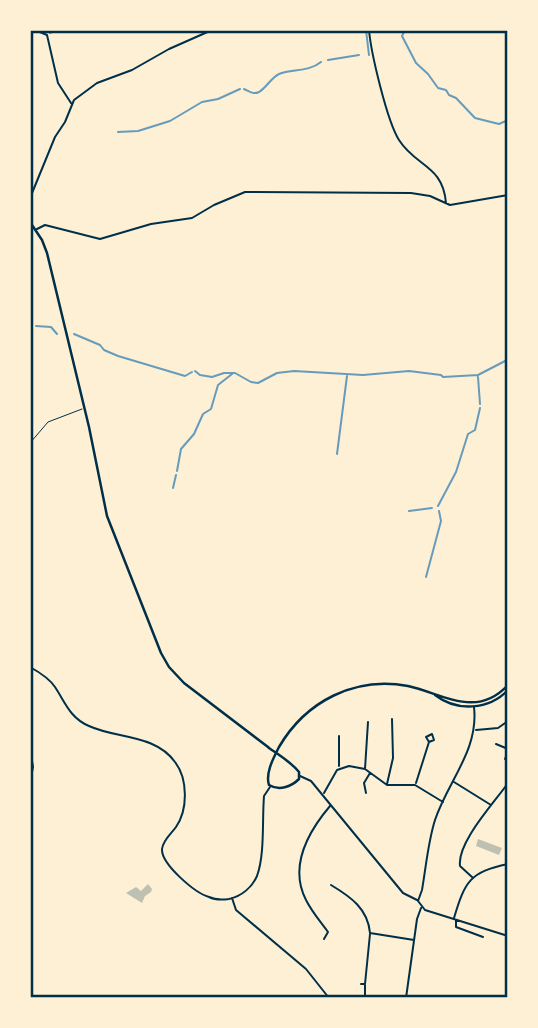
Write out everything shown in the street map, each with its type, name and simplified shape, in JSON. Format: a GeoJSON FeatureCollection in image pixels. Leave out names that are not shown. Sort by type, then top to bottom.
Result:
{"type":"FeatureCollection","features":[{"type":"Feature","properties":{"kind":"main road"},"geometry":{"type":"LineString","coordinates":[[30,222],[47,253],[109,524],[164,660],[184,683],[269,748],[281,756],[296,768],[300,776],[298,781],[287,787],[270,786],[268,775],[282,743],[299,719],[323,701],[354,688],[382,684],[407,686],[455,705],[473,705],[508,687]]}},
{"type":"Feature","properties":{"kind":"street"},"geometry":{"type":"LineString","coordinates":[[36,30],[47,35],[58,83],[72,104]]}},
{"type":"Feature","properties":{"kind":"street"},"geometry":{"type":"LineString","coordinates":[[30,198],[72,104],[97,83],[132,70],[169,49],[212,30]]}},
{"type":"Feature","properties":{"kind":"street"},"geometry":{"type":"LineString","coordinates":[[369,30],[373,56],[395,134],[408,151],[436,174],[444,188],[446,204]]}},
{"type":"Feature","properties":{"kind":"street"},"geometry":{"type":"LineString","coordinates":[[36,230],[45,225],[90,238],[103,238],[151,224],[192,218],[245,192],[411,193],[446,204],[508,195]]}},
{"type":"Feature","properties":{"kind":"street"},"geometry":{"type":"LineString","coordinates":[[30,667],[51,682],[69,711],[84,723],[154,744],[173,759],[182,775],[185,800],[179,822],[163,844],[164,859],[201,894],[217,899],[232,898],[247,890],[257,875],[264,796],[270,786]]}},
{"type":"Feature","properties":{"kind":"street"},"geometry":{"type":"LineString","coordinates":[[418,901],[433,825],[475,730],[473,705]]}},
{"type":"Feature","properties":{"kind":"street"},"geometry":{"type":"LineString","coordinates":[[387,785],[393,758],[393,719]]}},
{"type":"Feature","properties":{"kind":"street"},"geometry":{"type":"LineString","coordinates":[[475,730],[498,728],[508,721]]}},
{"type":"Feature","properties":{"kind":"street"},"geometry":{"type":"LineString","coordinates":[[365,769],[368,722]]}},
{"type":"Feature","properties":{"kind":"street"},"geometry":{"type":"LineString","coordinates":[[323,794],[339,768],[339,736]]}},
{"type":"Feature","properties":{"kind":"street"},"geometry":{"type":"LineString","coordinates":[[415,785],[429,741]]}},
{"type":"Feature","properties":{"kind":"street"},"geometry":{"type":"LineString","coordinates":[[496,744],[508,750],[505,759],[508,761]]}},
{"type":"Feature","properties":{"kind":"street"},"geometry":{"type":"LineString","coordinates":[[30,748],[33,769],[30,782]]}},
{"type":"Feature","properties":{"kind":"street"},"geometry":{"type":"LineString","coordinates":[[339,768],[349,766],[365,769],[387,785],[415,785],[443,802]]}},
{"type":"Feature","properties":{"kind":"street"},"geometry":{"type":"LineString","coordinates":[[366,793],[364,783],[370,773]]}},
{"type":"Feature","properties":{"kind":"street"},"geometry":{"type":"LineString","coordinates":[[300,776],[309,779],[323,794],[403,893],[418,901],[422,907],[508,936]]}},
{"type":"Feature","properties":{"kind":"street"},"geometry":{"type":"LineString","coordinates":[[453,781],[493,805]]}},
{"type":"Feature","properties":{"kind":"street"},"geometry":{"type":"LineString","coordinates":[[472,877],[460,866],[461,853],[467,840],[508,783]]}},
{"type":"Feature","properties":{"kind":"street"},"geometry":{"type":"LineString","coordinates":[[324,939],[328,932],[312,912],[301,888],[298,865],[307,842],[331,805]]}},
{"type":"Feature","properties":{"kind":"street"},"geometry":{"type":"LineString","coordinates":[[483,937],[456,927],[455,919],[463,890],[472,877],[508,864]]}},
{"type":"Feature","properties":{"kind":"street"},"geometry":{"type":"LineString","coordinates":[[331,886],[354,900],[367,917],[370,933],[363,984],[365,998]]}},
{"type":"Feature","properties":{"kind":"street"},"geometry":{"type":"LineString","coordinates":[[232,898],[236,910],[303,965],[329,998]]}},
{"type":"Feature","properties":{"kind":"street"},"geometry":{"type":"LineString","coordinates":[[406,998],[414,940],[422,907]]}},
{"type":"Feature","properties":{"kind":"street"},"geometry":{"type":"LineString","coordinates":[[370,933],[414,940]]}},
{"type":"Feature","properties":{"kind":"lane"},"geometry":{"type":"LineString","coordinates":[[30,443],[48,422],[84,408]]}},
{"type":"Feature","properties":{"kind":"building"},"geometry":{"type":"Polygon","coordinates":[[[478,839],[502,848],[499,855],[476,846],[478,839]]]}},
{"type":"Feature","properties":{"kind":"building"},"geometry":{"type":"Polygon","coordinates":[[[148,884],[152,889],[142,903],[126,893],[136,887],[141,891],[148,884]]]}},
{"type":"Feature","properties":{"kind":"waterway"},"geometry":{"type":"LineString","coordinates":[[50,33],[56,30]]}},
{"type":"Feature","properties":{"kind":"waterway"},"geometry":{"type":"LineString","coordinates":[[366,30],[369,55]]}},
{"type":"Feature","properties":{"kind":"waterway"},"geometry":{"type":"LineString","coordinates":[[405,30],[402,36],[416,63],[438,88],[446,90],[456,98],[475,118],[499,124],[508,120]]}},
{"type":"Feature","properties":{"kind":"waterway"},"geometry":{"type":"LineString","coordinates":[[328,60],[359,55]]}},
{"type":"Feature","properties":{"kind":"waterway"},"geometry":{"type":"LineString","coordinates":[[244,89],[257,93],[279,74],[321,62]]}},
{"type":"Feature","properties":{"kind":"waterway"},"geometry":{"type":"LineString","coordinates":[[118,132],[138,131],[170,121],[202,102],[218,99],[240,89]]}},
{"type":"Feature","properties":{"kind":"waterway"},"geometry":{"type":"LineString","coordinates":[[36,326],[51,327],[57,334]]}},
{"type":"Feature","properties":{"kind":"waterway"},"geometry":{"type":"LineString","coordinates":[[74,334],[118,356],[185,376],[192,372]]}},
{"type":"Feature","properties":{"kind":"waterway"},"geometry":{"type":"LineString","coordinates":[[195,371],[200,375],[212,377],[235,373],[258,383],[277,373],[294,371],[363,375],[409,371],[443,377],[478,375],[507,360]]}},
{"type":"Feature","properties":{"kind":"waterway"},"geometry":{"type":"LineString","coordinates":[[177,471],[181,449],[194,434],[203,414],[211,409],[218,385],[232,374]]}},
{"type":"Feature","properties":{"kind":"waterway"},"geometry":{"type":"LineString","coordinates":[[337,454],[347,376]]}},
{"type":"Feature","properties":{"kind":"waterway"},"geometry":{"type":"LineString","coordinates":[[478,377],[480,404]]}},
{"type":"Feature","properties":{"kind":"waterway"},"geometry":{"type":"LineString","coordinates":[[438,506],[456,472],[468,434],[475,430],[480,408]]}},
{"type":"Feature","properties":{"kind":"waterway"},"geometry":{"type":"LineString","coordinates":[[173,488],[176,475]]}},
{"type":"Feature","properties":{"kind":"waterway"},"geometry":{"type":"LineString","coordinates":[[409,511],[432,508]]}},
{"type":"Feature","properties":{"kind":"waterway"},"geometry":{"type":"LineString","coordinates":[[426,577],[441,521],[439,511]]}}]}
